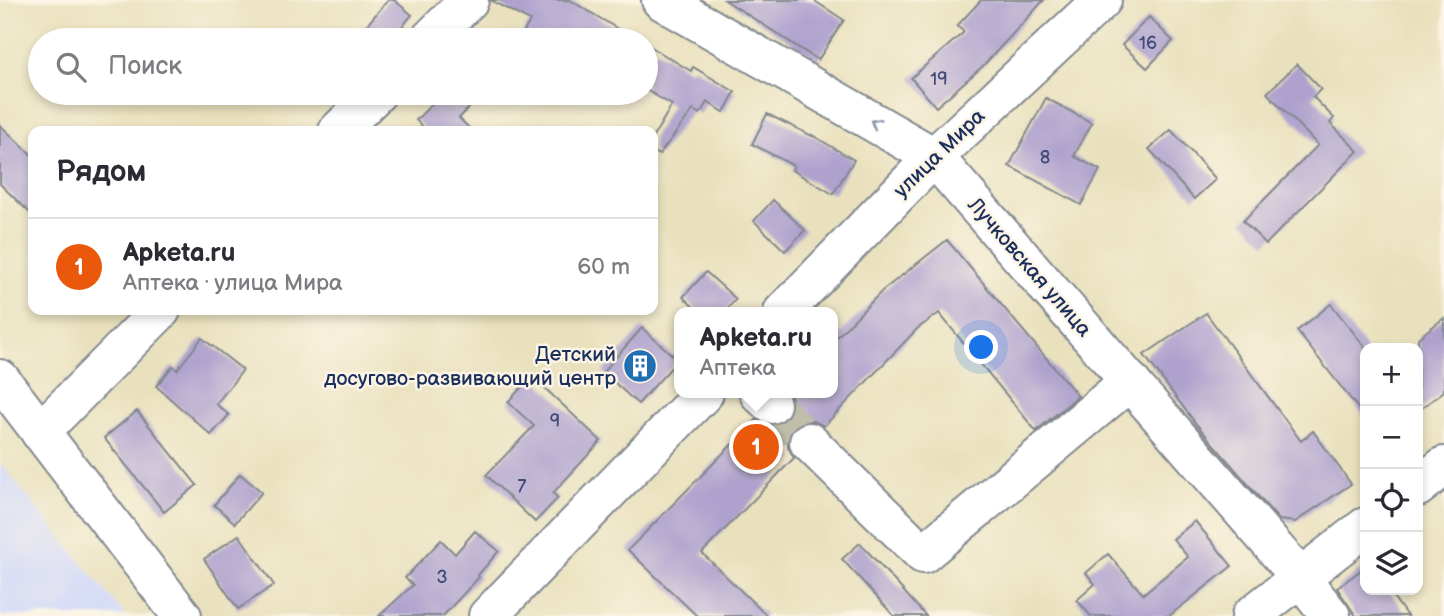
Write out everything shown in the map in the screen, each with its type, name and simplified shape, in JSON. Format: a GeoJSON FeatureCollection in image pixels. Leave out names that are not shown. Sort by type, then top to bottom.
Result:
{"type":"FeatureCollection","features":[{"type":"Feature","properties":{"kind":"street"},"geometry":{"type":"LineString","coordinates":[[441,28],[469,0]]}},
{"type":"Feature","properties":{"kind":"street","name":"Лучковская улица"},"geometry":{"type":"LineString","coordinates":[[661,0],[934,157],[1331,616]]}},
{"type":"Feature","properties":{"kind":"street","name":"улица Мира"},"geometry":{"type":"LineString","coordinates":[[788,307],[934,157],[1102,0]]}},
{"type":"Feature","properties":{"kind":"street"},"geometry":{"type":"LineString","coordinates":[[343,126],[365,105]]}},
{"type":"Feature","properties":{"kind":"street"},"geometry":{"type":"LineString","coordinates":[[40,432],[156,315]]}},
{"type":"Feature","properties":{"kind":"street"},"geometry":{"type":"LineString","coordinates":[[0,379],[183,616]]}},
{"type":"Feature","properties":{"kind":"street"},"geometry":{"type":"LineString","coordinates":[[809,442],[923,554],[1130,381]]}},
{"type":"Feature","properties":{"kind":"street"},"geometry":{"type":"LineString","coordinates":[[488,616],[699,398]]}},
{"type":"Feature","properties":{"kind":"street"},"geometry":{"type":"LineString","coordinates":[[1423,483],[1444,466]]}},
{"type":"Feature","properties":{"kind":"street"},"geometry":{"type":"LineString","coordinates":[[1251,616],[1360,531]]}},
{"type":"Feature","properties":{"kind":"shaded area"},"geometry":{"type":"Polygon","coordinates":[[[0,463],[126,616],[0,616],[0,463]]]}},
{"type":"Feature","properties":{"kind":"building"},"geometry":{"type":"Polygon","coordinates":[[[388,0],[394,0],[412,15],[401,28],[364,28],[388,0]]]}},
{"type":"Feature","properties":{"kind":"building"},"geometry":{"type":"Polygon","coordinates":[[[490,0],[570,0],[616,28],[526,28],[530,21],[490,0]]]}},
{"type":"Feature","properties":{"kind":"building"},"geometry":{"type":"Polygon","coordinates":[[[725,0],[813,0],[844,20],[818,60],[725,0]]]}},
{"type":"Feature","properties":{"kind":"building"},"geometry":{"type":"Polygon","coordinates":[[[981,0],[1044,0],[983,66],[936,107],[911,78],[964,32],[957,26],[981,0]]]}},
{"type":"Feature","properties":{"kind":"building"},"geometry":{"type":"Polygon","coordinates":[[[1149,17],[1173,41],[1147,68],[1122,45],[1149,17]]]}},
{"type":"Feature","properties":{"kind":"building"},"geometry":{"type":"Polygon","coordinates":[[[658,51],[691,71],[693,67],[735,92],[724,112],[707,102],[700,114],[693,110],[659,155],[658,129],[672,105],[658,97],[658,51]]]}},
{"type":"Feature","properties":{"kind":"building"},"geometry":{"type":"Polygon","coordinates":[[[1297,64],[1321,89],[1313,97],[1334,118],[1330,123],[1358,151],[1266,244],[1243,221],[1318,145],[1267,93],[1297,64]]]}},
{"type":"Feature","properties":{"kind":"building"},"geometry":{"type":"Polygon","coordinates":[[[1046,98],[1092,123],[1074,156],[1100,170],[1081,205],[1009,166],[1046,98]]]}},
{"type":"Feature","properties":{"kind":"building"},"geometry":{"type":"Polygon","coordinates":[[[431,105],[472,105],[459,118],[467,126],[422,126],[416,120],[431,105]]]}},
{"type":"Feature","properties":{"kind":"building"},"geometry":{"type":"Polygon","coordinates":[[[767,114],[812,135],[854,160],[833,194],[792,170],[794,166],[752,144],[767,114]]]}},
{"type":"Feature","properties":{"kind":"building"},"geometry":{"type":"Polygon","coordinates":[[[0,125],[28,151],[28,211],[0,184],[0,125]]]}},
{"type":"Feature","properties":{"kind":"building"},"geometry":{"type":"Polygon","coordinates":[[[1171,130],[1216,179],[1194,199],[1149,149],[1171,130]]]}},
{"type":"Feature","properties":{"kind":"building"},"geometry":{"type":"Polygon","coordinates":[[[773,200],[805,230],[785,251],[754,221],[773,200]]]}},
{"type":"Feature","properties":{"kind":"building"},"geometry":{"type":"Polygon","coordinates":[[[947,240],[1078,396],[1036,431],[939,313],[917,329],[824,426],[814,421],[804,421],[793,427],[788,436],[788,447],[794,458],[702,553],[767,616],[697,616],[628,550],[756,420],[767,425],[777,425],[787,419],[792,408],[792,398],[838,398],[838,336],[882,291],[947,240]]]}},
{"type":"Feature","properties":{"kind":"building"},"geometry":{"type":"Polygon","coordinates":[[[706,272],[736,299],[729,307],[694,307],[683,297],[706,272]]]}},
{"type":"Feature","properties":{"kind":"building"},"geometry":{"type":"Polygon","coordinates":[[[1331,304],[1362,343],[1360,411],[1297,331],[1331,304]]]}},
{"type":"Feature","properties":{"kind":"building"},"geometry":{"type":"Polygon","coordinates":[[[1206,313],[1301,441],[1313,431],[1351,484],[1295,522],[1279,520],[1197,425],[1144,355],[1206,313]]]}},
{"type":"Feature","properties":{"kind":"building"},"geometry":{"type":"Polygon","coordinates":[[[1444,318],[1444,391],[1423,407],[1423,343],[1418,343],[1418,338],[1444,318]]]}},
{"type":"Feature","properties":{"kind":"building","name":"Детский досугово-развивающий центр"},"geometry":{"type":"Polygon","coordinates":[[[642,328],[674,356],[674,364],[638,404],[603,372],[642,328]]]}},
{"type":"Feature","properties":{"kind":"building"},"geometry":{"type":"Polygon","coordinates":[[[202,338],[243,370],[216,404],[229,415],[211,435],[156,386],[173,366],[177,370],[202,338]]]}},
{"type":"Feature","properties":{"kind":"building"},"geometry":{"type":"Polygon","coordinates":[[[532,376],[601,441],[553,493],[558,498],[535,522],[486,475],[534,426],[508,402],[532,376]]]}},
{"type":"Feature","properties":{"kind":"building"},"geometry":{"type":"Polygon","coordinates":[[[137,411],[197,485],[164,512],[104,438],[137,411]]]}},
{"type":"Feature","properties":{"kind":"building"},"geometry":{"type":"Polygon","coordinates":[[[240,474],[262,492],[235,523],[214,505],[240,474]]]}},
{"type":"Feature","properties":{"kind":"building"},"geometry":{"type":"Polygon","coordinates":[[[1195,521],[1232,566],[1169,616],[1091,616],[1077,600],[1095,584],[1086,573],[1108,554],[1143,594],[1188,557],[1173,539],[1195,521]]]}},
{"type":"Feature","properties":{"kind":"building"},"geometry":{"type":"Polygon","coordinates":[[[475,531],[499,551],[443,616],[379,616],[413,585],[405,578],[441,540],[455,554],[475,531]]]}},
{"type":"Feature","properties":{"kind":"building"},"geometry":{"type":"Polygon","coordinates":[[[239,535],[274,585],[238,609],[204,559],[239,535]]]}},
{"type":"Feature","properties":{"kind":"building"},"geometry":{"type":"Polygon","coordinates":[[[860,543],[926,616],[894,616],[842,559],[860,543]]]}},
{"type":"Feature","properties":{"kind":"building"},"geometry":{"type":"Polygon","coordinates":[[[1360,571],[1360,595],[1392,595],[1407,616],[1356,616],[1337,588],[1360,571]]]}},
{"type":"Feature","properties":{"kind":"tunnel"},"geometry":{"type":"LineString","coordinates":[[771,404],[809,442]]}},
{"type":"Feature","properties":{"kind":"place","name":"Детский досугово-развивающий центр"},"geometry":{"type":"Point","coordinates":[640,366]}},
{"type":"Feature","properties":{"kind":"place","name":"Apketa.ru"},"geometry":{"type":"Point","coordinates":[756,447]}}]}
